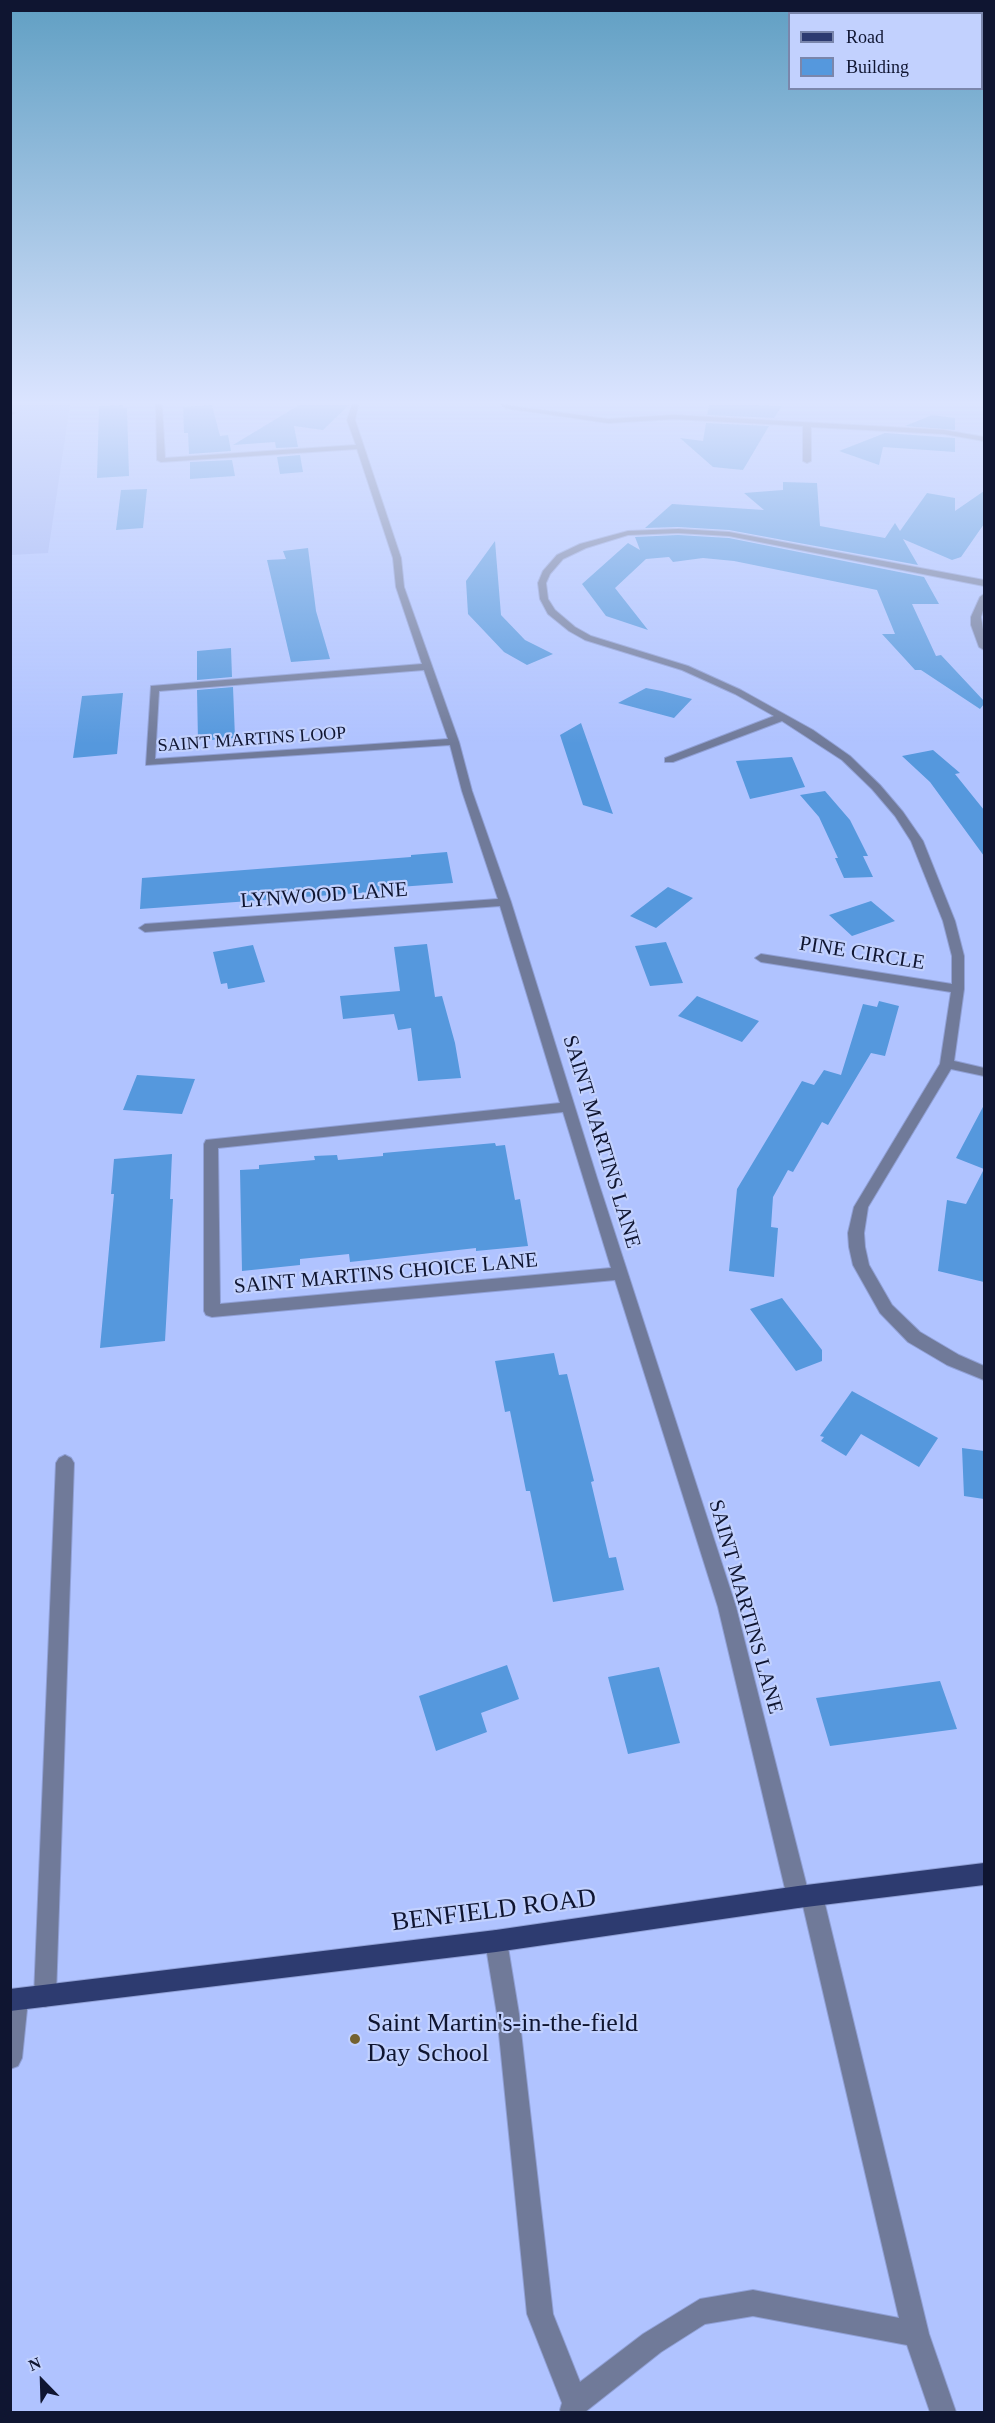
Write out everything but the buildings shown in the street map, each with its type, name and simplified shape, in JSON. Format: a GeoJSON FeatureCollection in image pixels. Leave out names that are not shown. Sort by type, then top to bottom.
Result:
{"type":"FeatureCollection","features":[{"type":"Feature","properties":{"kind":"main road","name":"BENFIELD ROAD"},"geometry":{"type":"LineString","coordinates":[[14,2000],[496,1941],[984,1874]]}},
{"type":"Feature","properties":{"kind":"street","name":"SAINT MARTINS LANE"},"geometry":{"type":"LineString","coordinates":[[384,518],[397,558],[400,587],[454,742],[467,791],[505,902],[620,1273],[728,1607],[805,1897],[916,2334],[943,2412]]}},
{"type":"Feature","properties":{"kind":"street"},"geometry":{"type":"LineString","coordinates":[[984,583],[729,534],[678,531],[628,533],[604,538],[560,558],[546,573],[542,583],[544,599],[551,612],[572,629],[588,638],[685,668],[738,692],[846,758],[876,787],[917,840],[949,921],[958,956],[958,990],[947,1064],[861,1208],[856,1233],[857,1247],[861,1265],[886,1309],[914,1337],[953,1360],[984,1373]]}},
{"type":"Feature","properties":{"kind":"street"},"geometry":{"type":"LineString","coordinates":[[984,597],[976,617],[976,625],[984,647]]}},
{"type":"Feature","properties":{"kind":"street","name":"SAINT MARTINS LOOP"},"geometry":{"type":"LineString","coordinates":[[427,667],[154,688],[150,763],[454,742]]}},
{"type":"Feature","properties":{"kind":"street"},"geometry":{"type":"LineString","coordinates":[[669,760],[782,717]]}},
{"type":"Feature","properties":{"kind":"street","name":"LYNWOOD LANE"},"geometry":{"type":"LineString","coordinates":[[145,928],[505,902]]}},
{"type":"Feature","properties":{"kind":"street","name":"PINE CIRCLE"},"geometry":{"type":"LineString","coordinates":[[761,958],[958,990]]}},
{"type":"Feature","properties":{"kind":"street"},"geometry":{"type":"LineString","coordinates":[[947,1064],[984,1072]]}},
{"type":"Feature","properties":{"kind":"street","name":"SAINT MARTINS CHOICE LANE"},"geometry":{"type":"LineString","coordinates":[[568,1107],[211,1144],[212,1311],[620,1273]]}},
{"type":"Feature","properties":{"kind":"street"},"geometry":{"type":"LineString","coordinates":[[45,1996],[65,1463]]}},
{"type":"Feature","properties":{"kind":"street"},"geometry":{"type":"LineString","coordinates":[[496,1941],[508,2014],[540,2314],[573,2408],[652,2343],[700,2312],[753,2303],[916,2334]]}},
{"type":"Feature","properties":{"kind":"street"},"geometry":{"type":"LineString","coordinates":[[10,2058],[14,2000]]}},
{"type":"Feature","properties":{"kind":"shaded area"},"geometry":{"type":"Polygon","coordinates":[[[11,518],[53,518],[48,553],[11,555],[11,518]]]}},
{"type":"Feature","properties":{"kind":"place","name":"Saint Martin's-in-the-field Day School"},"geometry":{"type":"Point","coordinates":[355,2039]}}]}
